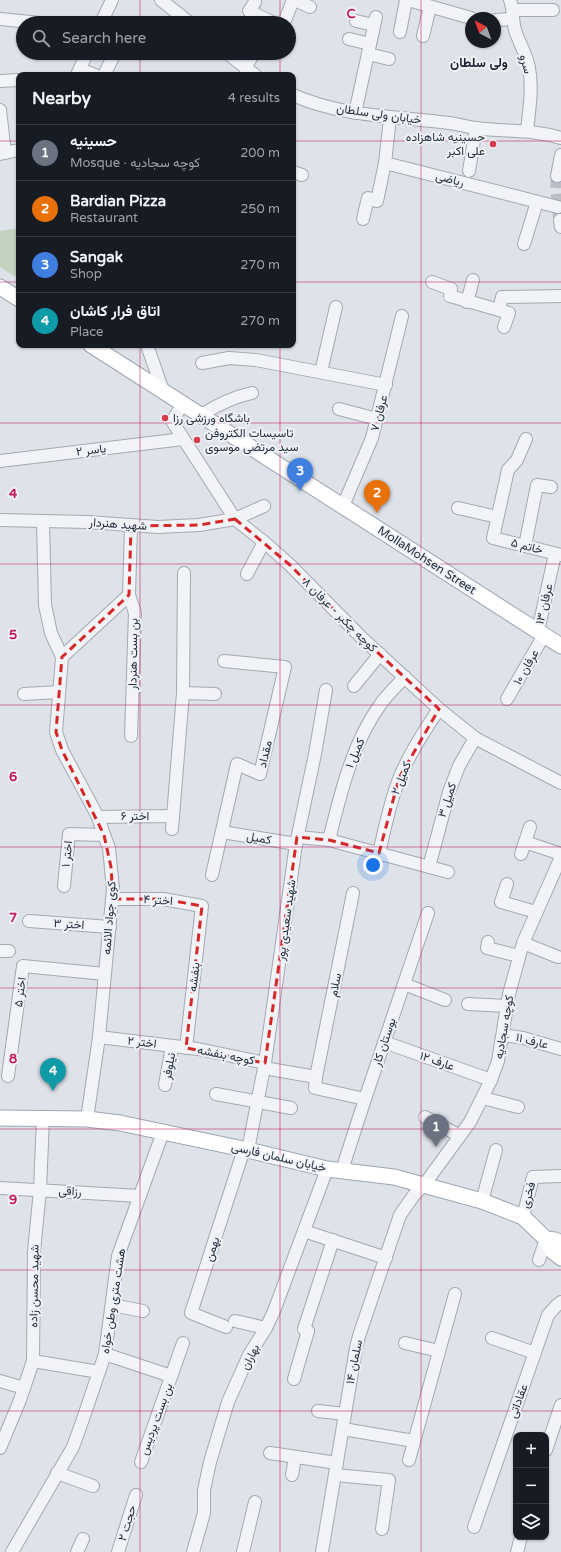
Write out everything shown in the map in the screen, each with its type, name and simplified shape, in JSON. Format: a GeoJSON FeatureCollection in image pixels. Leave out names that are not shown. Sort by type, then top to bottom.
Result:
{"type":"FeatureCollection","features":[{"type":"Feature","properties":{"kind":"main road"},"geometry":{"type":"LineString","coordinates":[[0,287],[16,297]]}},
{"type":"Feature","properties":{"kind":"main road","name":"MollaMohsen Street"},"geometry":{"type":"LineString","coordinates":[[96,348],[561,646]]}},
{"type":"Feature","properties":{"kind":"main road","name":"خیابان سلمان فارسی"},"geometry":{"type":"LineString","coordinates":[[0,1118],[87,1119],[120,1123],[326,1169],[394,1177],[482,1201],[523,1217],[546,1239],[551,1250],[561,1258]]}},
{"type":"Feature","properties":{"kind":"main road"},"geometry":{"type":"LineString","coordinates":[[546,1239],[555,1240],[561,1243]]}},
{"type":"Feature","properties":{"kind":"street"},"geometry":{"type":"LineString","coordinates":[[104,16],[112,0]]}},
{"type":"Feature","properties":{"kind":"street"},"geometry":{"type":"LineString","coordinates":[[161,0],[181,16]]}},
{"type":"Feature","properties":{"kind":"street"},"geometry":{"type":"LineString","coordinates":[[281,16],[294,0],[310,7]]}},
{"type":"Feature","properties":{"kind":"street"},"geometry":{"type":"LineString","coordinates":[[400,32],[407,0],[465,16]]}},
{"type":"Feature","properties":{"kind":"street"},"geometry":{"type":"LineString","coordinates":[[254,2],[250,11],[261,16]]}},
{"type":"Feature","properties":{"kind":"street"},"geometry":{"type":"LineString","coordinates":[[423,36],[430,7]]}},
{"type":"Feature","properties":{"kind":"street"},"geometry":{"type":"LineString","coordinates":[[501,16],[512,9],[553,10]]}},
{"type":"Feature","properties":{"kind":"street","name":"سرو"},"geometry":{"type":"LineString","coordinates":[[512,9],[529,69],[530,95],[527,131]]}},
{"type":"Feature","properties":{"kind":"street"},"geometry":{"type":"LineString","coordinates":[[0,19],[16,21]]}},
{"type":"Feature","properties":{"kind":"street"},"geometry":{"type":"LineString","coordinates":[[355,113],[375,21],[356,21]]}},
{"type":"Feature","properties":{"kind":"street"},"geometry":{"type":"LineString","coordinates":[[349,39],[389,58]]}},
{"type":"Feature","properties":{"kind":"street"},"geometry":{"type":"LineString","coordinates":[[78,72],[84,60]]}},
{"type":"Feature","properties":{"kind":"street"},"geometry":{"type":"LineString","coordinates":[[106,72],[112,60]]}},
{"type":"Feature","properties":{"kind":"street"},"geometry":{"type":"LineString","coordinates":[[236,60],[250,71],[252,60]]}},
{"type":"Feature","properties":{"kind":"street"},"geometry":{"type":"LineString","coordinates":[[0,81],[16,80]]}},
{"type":"Feature","properties":{"kind":"street","name":"خیابان ولی سلطان"},"geometry":{"type":"LineString","coordinates":[[296,96],[355,113],[390,118],[448,123],[476,128],[527,131],[561,138]]}},
{"type":"Feature","properties":{"kind":"street"},"geometry":{"type":"LineString","coordinates":[[0,110],[3,153],[16,151]]}},
{"type":"Feature","properties":{"kind":"street"},"geometry":{"type":"LineString","coordinates":[[363,219],[368,198],[377,201],[385,163],[390,118]]}},
{"type":"Feature","properties":{"kind":"street"},"geometry":{"type":"LineString","coordinates":[[469,171],[476,128]]}},
{"type":"Feature","properties":{"kind":"street"},"geometry":{"type":"LineString","coordinates":[[557,176],[561,155]]}},
{"type":"Feature","properties":{"kind":"street","name":"ریاضی"},"geometry":{"type":"LineString","coordinates":[[385,163],[537,202],[559,203]]}},
{"type":"Feature","properties":{"kind":"street"},"geometry":{"type":"LineString","coordinates":[[524,244],[537,202]]}},
{"type":"Feature","properties":{"kind":"street"},"geometry":{"type":"LineString","coordinates":[[467,302],[473,280]]}},
{"type":"Feature","properties":{"kind":"street"},"geometry":{"type":"LineString","coordinates":[[432,282],[451,289],[450,296],[509,313],[504,327]]}},
{"type":"Feature","properties":{"kind":"street"},"geometry":{"type":"LineString","coordinates":[[498,310],[502,297],[561,296]]}},
{"type":"Feature","properties":{"kind":"street"},"geometry":{"type":"LineString","coordinates":[[321,372],[336,307]]}},
{"type":"Feature","properties":{"kind":"street","name":"عرفان ۷"},"geometry":{"type":"LineString","coordinates":[[343,506],[366,455],[386,385],[402,316]]}},
{"type":"Feature","properties":{"kind":"street"},"geometry":{"type":"LineString","coordinates":[[148,348],[163,391]]}},
{"type":"Feature","properties":{"kind":"street"},"geometry":{"type":"LineString","coordinates":[[202,363],[215,359],[243,358],[386,385]]}},
{"type":"Feature","properties":{"kind":"street"},"geometry":{"type":"LineString","coordinates":[[201,415],[223,402],[239,395],[252,393]]}},
{"type":"Feature","properties":{"kind":"street","name":"کوچه چکبر - عرفان ۸"},"geometry":{"type":"LineString","coordinates":[[183,404],[172,421],[235,519],[290,565],[363,639],[439,709],[475,738],[561,783]]}},
{"type":"Feature","properties":{"kind":"street"},"geometry":{"type":"LineString","coordinates":[[339,409],[377,419]]}},
{"type":"Feature","properties":{"kind":"street","name":"یاسر ۲"},"geometry":{"type":"LineString","coordinates":[[0,461],[183,439]]}},
{"type":"Feature","properties":{"kind":"street"},"geometry":{"type":"LineString","coordinates":[[458,508],[498,516],[508,470],[517,460],[526,439]]}},
{"type":"Feature","properties":{"kind":"street"},"geometry":{"type":"LineString","coordinates":[[525,546],[537,485],[551,487]]}},
{"type":"Feature","properties":{"kind":"street","name":"شهید هنردار"},"geometry":{"type":"LineString","coordinates":[[0,520],[43,520],[158,527],[199,525],[235,519],[264,506]]}},
{"type":"Feature","properties":{"kind":"street","name":"خاتم ۵"},"geometry":{"type":"LineString","coordinates":[[498,516],[493,538],[558,554]]}},
{"type":"Feature","properties":{"kind":"street"},"geometry":{"type":"LineString","coordinates":[[43,520],[45,605],[51,633],[62,657],[129,595]]}},
{"type":"Feature","properties":{"kind":"street","name":"بن بست هنردار"},"geometry":{"type":"LineString","coordinates":[[131,526],[129,595],[135,613],[131,736]]}},
{"type":"Feature","properties":{"kind":"street"},"geometry":{"type":"LineString","coordinates":[[247,574],[264,542]]}},
{"type":"Feature","properties":{"kind":"street","name":"عرفان ۱۳"},"geometry":{"type":"LineString","coordinates":[[541,633],[558,554]]}},
{"type":"Feature","properties":{"kind":"street"},"geometry":{"type":"LineString","coordinates":[[172,829],[183,693],[184,573]]}},
{"type":"Feature","properties":{"kind":"street","name":"عرفان ۱۰"},"geometry":{"type":"LineString","coordinates":[[507,699],[541,633]]}},
{"type":"Feature","properties":{"kind":"street"},"geometry":{"type":"LineString","coordinates":[[354,686],[380,654]]}},
{"type":"Feature","properties":{"kind":"street","name":"کوی جواد الائمه"},"geometry":{"type":"LineString","coordinates":[[62,657],[56,726],[58,738],[62,750],[98,817],[109,848],[112,867],[113,899],[99,1037],[87,1119]]}},
{"type":"Feature","properties":{"kind":"street","name":"مقداد"},"geometry":{"type":"LineString","coordinates":[[212,875],[237,764],[260,774],[285,667],[224,661]]}},
{"type":"Feature","properties":{"kind":"street","name":"کمیل ۱"},"geometry":{"type":"LineString","coordinates":[[329,840],[348,767],[363,734],[383,701],[405,677]]}},
{"type":"Feature","properties":{"kind":"street","name":"شهید سعیدی پور"},"geometry":{"type":"LineString","coordinates":[[246,1150],[265,1065],[297,841],[315,754],[326,690]]}},
{"type":"Feature","properties":{"kind":"street"},"geometry":{"type":"LineString","coordinates":[[24,694],[59,692]]}},
{"type":"Feature","properties":{"kind":"street"},"geometry":{"type":"LineString","coordinates":[[183,693],[215,694]]}},
{"type":"Feature","properties":{"kind":"street","name":"کمیل ۲"},"geometry":{"type":"LineString","coordinates":[[379,853],[399,778],[410,755],[439,709]]}},
{"type":"Feature","properties":{"kind":"street","name":"کمیل ۳"},"geometry":{"type":"LineString","coordinates":[[429,867],[448,792],[459,766],[475,738]]}},
{"type":"Feature","properties":{"kind":"street","name":"اختر ۶"},"geometry":{"type":"LineString","coordinates":[[98,817],[173,816]]}},
{"type":"Feature","properties":{"kind":"street"},"geometry":{"type":"LineString","coordinates":[[530,827],[523,848],[560,861]]}},
{"type":"Feature","properties":{"kind":"street","name":"کمیل"},"geometry":{"type":"LineString","coordinates":[[222,832],[297,841],[329,840],[448,872]]}},
{"type":"Feature","properties":{"kind":"street","name":"اختر ۱"},"geometry":{"type":"LineString","coordinates":[[64,886],[69,834],[104,835]]}},
{"type":"Feature","properties":{"kind":"street","name":"کوچه سجادیه"},"geometry":{"type":"LineString","coordinates":[[424,1185],[470,1122],[491,1080],[498,1061],[504,1035],[507,1006],[523,943],[560,861]]}},
{"type":"Feature","properties":{"kind":"street"},"geometry":{"type":"LineString","coordinates":[[507,884],[501,902],[536,912]]}},
{"type":"Feature","properties":{"kind":"street","name":"سلام"},"geometry":{"type":"LineString","coordinates":[[316,1077],[353,893]]}},
{"type":"Feature","properties":{"kind":"street","name":"اختر ۴"},"geometry":{"type":"LineString","coordinates":[[113,899],[163,899],[202,906]]}},
{"type":"Feature","properties":{"kind":"street","name":"بنفشه"},"geometry":{"type":"LineString","coordinates":[[186,1048],[202,906]]}},
{"type":"Feature","properties":{"kind":"street","name":"بوستان کار"},"geometry":{"type":"LineString","coordinates":[[342,1170],[428,914]]}},
{"type":"Feature","properties":{"kind":"street","name":"اختر ۳"},"geometry":{"type":"LineString","coordinates":[[28,921],[110,927]]}},
{"type":"Feature","properties":{"kind":"street"},"geometry":{"type":"LineString","coordinates":[[523,943],[558,957]]}},
{"type":"Feature","properties":{"kind":"street"},"geometry":{"type":"LineString","coordinates":[[488,945],[519,956]]}},
{"type":"Feature","properties":{"kind":"street","name":"اختر ۵"},"geometry":{"type":"LineString","coordinates":[[8,1076],[23,966],[105,974]]}},
{"type":"Feature","properties":{"kind":"street"},"geometry":{"type":"LineString","coordinates":[[404,984],[445,1000]]}},
{"type":"Feature","properties":{"kind":"street"},"geometry":{"type":"LineString","coordinates":[[468,1004],[507,1006]]}},
{"type":"Feature","properties":{"kind":"street","name":"عارف ۱۱"},"geometry":{"type":"LineString","coordinates":[[504,1035],[523,1038],[561,1049]]}},
{"type":"Feature","properties":{"kind":"street","name":"اختر ۲"},"geometry":{"type":"LineString","coordinates":[[99,1037],[186,1048]]}},
{"type":"Feature","properties":{"kind":"street","name":"عارف ۱۲"},"geometry":{"type":"LineString","coordinates":[[384,1042],[491,1080]]}},
{"type":"Feature","properties":{"kind":"street","name":"نیلوفر"},"geometry":{"type":"LineString","coordinates":[[165,1085],[172,1046]]}},
{"type":"Feature","properties":{"kind":"street","name":"کوچه بنفشه"},"geometry":{"type":"LineString","coordinates":[[186,1048],[316,1077]]}},
{"type":"Feature","properties":{"kind":"street"},"geometry":{"type":"LineString","coordinates":[[316,1077],[315,1088],[365,1099]]}},
{"type":"Feature","properties":{"kind":"street"},"geometry":{"type":"LineString","coordinates":[[216,1094],[291,1108]]}},
{"type":"Feature","properties":{"kind":"street"},"geometry":{"type":"LineString","coordinates":[[483,1098],[518,1107]]}},
{"type":"Feature","properties":{"kind":"street"},"geometry":{"type":"LineString","coordinates":[[426,1117],[460,1136]]}},
{"type":"Feature","properties":{"kind":"street","name":"شهید محسن زاده"},"geometry":{"type":"LineString","coordinates":[[0,1448],[33,1361],[34,1251],[40,1190],[43,1118]]}},
{"type":"Feature","properties":{"kind":"street","name":"هشت متری وطن خواه"},"geometry":{"type":"LineString","coordinates":[[12,1552],[73,1447],[100,1372],[105,1354],[118,1256],[163,1132]]}},
{"type":"Feature","properties":{"kind":"street","name":"بهمن"},"geometry":{"type":"LineString","coordinates":[[246,1150],[191,1313],[230,1324],[266,1328]]}},
{"type":"Feature","properties":{"kind":"street"},"geometry":{"type":"LineString","coordinates":[[482,1201],[496,1150]]}},
{"type":"Feature","properties":{"kind":"street","name":"بهاران"},"geometry":{"type":"LineString","coordinates":[[193,1552],[204,1512],[204,1490],[210,1462],[228,1402],[249,1355],[266,1328],[274,1311],[326,1169]]}},
{"type":"Feature","properties":{"kind":"street","name":"فخری"},"geometry":{"type":"LineString","coordinates":[[523,1217],[533,1177],[561,1176]]}},
{"type":"Feature","properties":{"kind":"street","name":"سلمان ۱۴"},"geometry":{"type":"LineString","coordinates":[[322,1552],[359,1336],[400,1216],[414,1195],[424,1185]]}},
{"type":"Feature","properties":{"kind":"street","name":"رزاقی"},"geometry":{"type":"LineString","coordinates":[[0,1188],[140,1196]]}},
{"type":"Feature","properties":{"kind":"street"},"geometry":{"type":"LineString","coordinates":[[304,1230],[386,1258]]}},
{"type":"Feature","properties":{"kind":"street"},"geometry":{"type":"LineString","coordinates":[[539,1260],[546,1239]]}},
{"type":"Feature","properties":{"kind":"street"},"geometry":{"type":"LineString","coordinates":[[294,1379],[308,1330],[304,1329],[333,1240]]}},
{"type":"Feature","properties":{"kind":"street"},"geometry":{"type":"LineString","coordinates":[[409,1460],[455,1294]]}},
{"type":"Feature","properties":{"kind":"street","name":"عقاداتی"},"geometry":{"type":"LineString","coordinates":[[474,1527],[548,1315],[557,1304],[561,1302]]}},
{"type":"Feature","properties":{"kind":"street"},"geometry":{"type":"LineString","coordinates":[[112,1305],[144,1311]]}},
{"type":"Feature","properties":{"kind":"street"},"geometry":{"type":"LineString","coordinates":[[492,1338],[535,1354]]}},
{"type":"Feature","properties":{"kind":"street"},"geometry":{"type":"LineString","coordinates":[[405,1342],[439,1351]]}},
{"type":"Feature","properties":{"kind":"street","name":"بن بست پردیس"},"geometry":{"type":"LineString","coordinates":[[141,1462],[183,1343]]}},
{"type":"Feature","properties":{"kind":"street","name":"بن بست پردیس"},"geometry":{"type":"LineString","coordinates":[[105,1354],[171,1376]]}},
{"type":"Feature","properties":{"kind":"street"},"geometry":{"type":"LineString","coordinates":[[33,1361],[100,1372]]}},
{"type":"Feature","properties":{"kind":"street"},"geometry":{"type":"LineString","coordinates":[[0,1381],[24,1388]]}},
{"type":"Feature","properties":{"kind":"street"},"geometry":{"type":"LineString","coordinates":[[549,1441],[561,1405]]}},
{"type":"Feature","properties":{"kind":"street"},"geometry":{"type":"LineString","coordinates":[[318,1411],[345,1414]]}},
{"type":"Feature","properties":{"kind":"street"},"geometry":{"type":"LineString","coordinates":[[343,1429],[414,1441]]}},
{"type":"Feature","properties":{"kind":"street"},"geometry":{"type":"LineString","coordinates":[[270,1453],[295,1457],[336,1469],[389,1480],[382,1529]]}},
{"type":"Feature","properties":{"kind":"street"},"geometry":{"type":"LineString","coordinates":[[292,1475],[295,1457]]}},
{"type":"Feature","properties":{"kind":"street"},"geometry":{"type":"LineString","coordinates":[[57,1474],[93,1486]]}},
{"type":"Feature","properties":{"kind":"street","name":"حجت ۲"},"geometry":{"type":"LineString","coordinates":[[118,1552],[136,1495]]}},
{"type":"Feature","properties":{"kind":"street"},"geometry":{"type":"LineString","coordinates":[[242,1552],[255,1502]]}},
{"type":"Feature","properties":{"kind":"street"},"geometry":{"type":"LineString","coordinates":[[77,1552],[82,1539]]}},
{"type":"Feature","properties":{"kind":"street"},"geometry":{"type":"LineString","coordinates":[[517,1552],[520,1540]]}},
{"type":"Feature","properties":{"kind":"highlighted area"},"geometry":{"type":"Polygon","coordinates":[[[235,519],[290,565],[363,639],[439,709],[399,778],[379,853],[329,840],[297,837],[265,1063],[186,1048],[202,906],[163,899],[113,899],[111,867],[104,835],[62,750],[56,732],[62,657],[129,595],[131,526],[199,525],[235,519]]]}},
{"type":"Feature","properties":{"kind":"green space"},"geometry":{"type":"Polygon","coordinates":[[[16,228],[16,276],[14,276],[0,267],[0,231],[16,228]]]}},
{"type":"Feature","properties":{"kind":"tunnel"},"geometry":{"type":"LineString","coordinates":[[557,176],[556,189],[559,217]]}},
{"type":"Feature","properties":{"kind":"place","name":"حسینیه شاهزاده علی اکبر"},"geometry":{"type":"Point","coordinates":[493,144]}},
{"type":"Feature","properties":{"kind":"place","name":"باشگاه ورزشی رزا"},"geometry":{"type":"Point","coordinates":[165,418]}},
{"type":"Feature","properties":{"kind":"place","name":"تاسیسات الکتروفن سید مرتضی موسوی"},"geometry":{"type":"Point","coordinates":[197,440]}},
{"type":"Feature","properties":{"kind":"place","name":"Sangak"},"geometry":{"type":"Point","coordinates":[300,491]}},
{"type":"Feature","properties":{"kind":"place","name":"Bardian Pizza"},"geometry":{"type":"Point","coordinates":[377,513]}},
{"type":"Feature","properties":{"kind":"place","name":"اتاق فرار کاشان"},"geometry":{"type":"Point","coordinates":[53,1091]}},
{"type":"Feature","properties":{"kind":"place","name":"حسینیه"},"geometry":{"type":"Point","coordinates":[436,1147]}},
{"type":"Feature","properties":{"kind":"district","name":"ولی سلطان"},"geometry":{"type":"Point","coordinates":[479,63]}}]}
